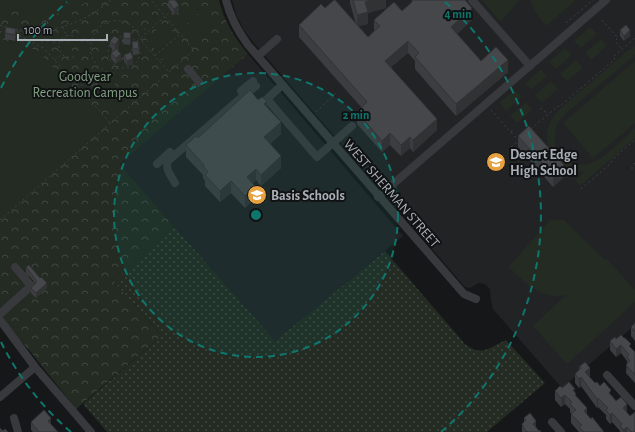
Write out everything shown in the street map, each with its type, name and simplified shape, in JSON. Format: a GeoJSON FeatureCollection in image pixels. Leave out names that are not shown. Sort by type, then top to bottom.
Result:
{"type":"FeatureCollection","features":[{"type":"Feature","properties":{"kind":"street","name":"WEST SHERMAN STREET"},"geometry":{"type":"LineString","coordinates":[[226,0],[230,13],[240,34],[282,85],[464,294],[476,299]]}},
{"type":"Feature","properties":{"kind":"street"},"geometry":{"type":"LineString","coordinates":[[472,0],[530,66]]}},
{"type":"Feature","properties":{"kind":"street"},"geometry":{"type":"LineString","coordinates":[[378,197],[606,0]]}},
{"type":"Feature","properties":{"kind":"street"},"geometry":{"type":"LineString","coordinates":[[258,56],[277,39]]}},
{"type":"Feature","properties":{"kind":"street"},"geometry":{"type":"LineString","coordinates":[[188,69],[199,82]]}},
{"type":"Feature","properties":{"kind":"street"},"geometry":{"type":"LineString","coordinates":[[157,164],[255,84],[168,161],[166,165],[167,170],[175,183]]}},
{"type":"Feature","properties":{"kind":"street"},"geometry":{"type":"LineString","coordinates":[[282,85],[267,99],[317,157],[352,126]]}},
{"type":"Feature","properties":{"kind":"street"},"geometry":{"type":"LineString","coordinates":[[0,314],[31,286],[15,266]]}},
{"type":"Feature","properties":{"kind":"street"},"geometry":{"type":"LineString","coordinates":[[0,320],[35,367],[91,432]]}},
{"type":"Feature","properties":{"kind":"street"},"geometry":{"type":"LineString","coordinates":[[0,397],[35,367]]}},
{"type":"Feature","properties":{"kind":"street"},"geometry":{"type":"LineString","coordinates":[[607,374],[635,406]]}},
{"type":"Feature","properties":{"kind":"street"},"geometry":{"type":"LineString","coordinates":[[14,418],[18,432]]}},
{"type":"Feature","properties":{"kind":"street"},"geometry":{"type":"LineString","coordinates":[[552,422],[561,432]]}},
{"type":"Feature","properties":{"kind":"path"},"geometry":{"type":"LineString","coordinates":[[15,29],[41,30],[63,27],[86,18],[111,0]]}},
{"type":"Feature","properties":{"kind":"path"},"geometry":{"type":"LineString","coordinates":[[0,220],[194,50],[150,0]]}},
{"type":"Feature","properties":{"kind":"path"},"geometry":{"type":"LineString","coordinates":[[566,23],[593,0]]}},
{"type":"Feature","properties":{"kind":"path"},"geometry":{"type":"LineString","coordinates":[[136,41],[170,12]]}},
{"type":"Feature","properties":{"kind":"path"},"geometry":{"type":"LineString","coordinates":[[602,20],[618,38],[615,41],[622,49]]}},
{"type":"Feature","properties":{"kind":"path"},"geometry":{"type":"LineString","coordinates":[[112,74],[101,69],[92,58],[90,50],[90,42],[96,31],[104,24],[111,21],[126,22],[134,27],[144,43],[169,72]]}},
{"type":"Feature","properties":{"kind":"path"},"geometry":{"type":"LineString","coordinates":[[141,24],[147,32]]}},
{"type":"Feature","properties":{"kind":"path"},"geometry":{"type":"LineString","coordinates":[[0,25],[9,28]]}},
{"type":"Feature","properties":{"kind":"path"},"geometry":{"type":"LineString","coordinates":[[0,32],[3,26]]}},
{"type":"Feature","properties":{"kind":"path"},"geometry":{"type":"LineString","coordinates":[[63,27],[66,36]]}},
{"type":"Feature","properties":{"kind":"path"},"geometry":{"type":"LineString","coordinates":[[20,30],[20,36],[43,48],[55,60],[110,124]]}},
{"type":"Feature","properties":{"kind":"path"},"geometry":{"type":"LineString","coordinates":[[155,56],[182,31]]}},
{"type":"Feature","properties":{"kind":"path"},"geometry":{"type":"LineString","coordinates":[[74,57],[68,58],[62,54],[59,49],[59,43],[66,36],[71,35],[76,37]]}},
{"type":"Feature","properties":{"kind":"path"},"geometry":{"type":"LineString","coordinates":[[125,36],[136,41],[140,47],[137,62],[127,68],[117,66],[111,61],[109,56],[109,48],[112,42],[125,36]]}},
{"type":"Feature","properties":{"kind":"path"},"geometry":{"type":"LineString","coordinates":[[527,132],[615,59],[613,57],[635,38]]}},
{"type":"Feature","properties":{"kind":"path"},"geometry":{"type":"LineString","coordinates":[[53,42],[59,43]]}},
{"type":"Feature","properties":{"kind":"path"},"geometry":{"type":"LineString","coordinates":[[55,60],[62,54]]}},
{"type":"Feature","properties":{"kind":"path"},"geometry":{"type":"LineString","coordinates":[[77,85],[89,86],[106,80],[117,66]]}},
{"type":"Feature","properties":{"kind":"path"},"geometry":{"type":"LineString","coordinates":[[73,90],[77,85]]}},
{"type":"Feature","properties":{"kind":"path"},"geometry":{"type":"LineString","coordinates":[[310,118],[336,94]]}},
{"type":"Feature","properties":{"kind":"path"},"geometry":{"type":"LineString","coordinates":[[486,104],[518,141]]}},
{"type":"Feature","properties":{"kind":"path"},"geometry":{"type":"LineString","coordinates":[[540,108],[548,114]]}},
{"type":"Feature","properties":{"kind":"path"},"geometry":{"type":"LineString","coordinates":[[510,132],[513,129]]}},
{"type":"Feature","properties":{"kind":"path"},"geometry":{"type":"LineString","coordinates":[[511,147],[521,138]]}},
{"type":"Feature","properties":{"kind":"path"},"geometry":{"type":"LineString","coordinates":[[582,189],[635,140]]}},
{"type":"Feature","properties":{"kind":"path"},"geometry":{"type":"LineString","coordinates":[[632,169],[632,166],[635,163]]}},
{"type":"Feature","properties":{"kind":"shaded area","name":"Desert Edge High School"},"geometry":{"type":"Polygon","coordinates":[[[232,0],[635,0],[635,325],[562,388],[493,309],[490,289],[485,284],[479,283],[470,288],[465,287],[253,42],[244,30],[236,14],[232,0]]]}},
{"type":"Feature","properties":{"kind":"shaded area","name":"Basis Schools"},"geometry":{"type":"Polygon","coordinates":[[[248,54],[403,236],[275,341],[120,164],[248,54]]]}},
{"type":"Feature","properties":{"kind":"green space","name":"Goodyear Recreation Campus"},"geometry":{"type":"Polygon","coordinates":[[[0,0],[219,0],[230,28],[248,54],[120,164],[174,226],[114,282],[162,336],[76,409],[30,351],[0,319],[0,0]]]}},
{"type":"Feature","properties":{"kind":"green space"},"geometry":{"type":"Polygon","coordinates":[[[0,0],[89,0],[79,6],[57,13],[33,15],[11,10],[0,5],[0,0]]]}},
{"type":"Feature","properties":{"kind":"green space"},"geometry":{"type":"Polygon","coordinates":[[[482,0],[519,0],[501,22],[482,0]]]}},
{"type":"Feature","properties":{"kind":"green space"},"geometry":{"type":"Polygon","coordinates":[[[530,0],[576,0],[546,26],[535,12],[530,0]]]}},
{"type":"Feature","properties":{"kind":"green space"},"geometry":{"type":"Polygon","coordinates":[[[194,5],[200,12],[184,26],[178,19],[194,5]]]}},
{"type":"Feature","properties":{"kind":"green space"},"geometry":{"type":"Polygon","coordinates":[[[205,17],[211,25],[195,38],[189,31],[205,17]]]}},
{"type":"Feature","properties":{"kind":"green space"},"geometry":{"type":"Polygon","coordinates":[[[165,23],[176,35],[157,52],[146,39],[165,23]]]}},
{"type":"Feature","properties":{"kind":"green space"},"geometry":{"type":"Polygon","coordinates":[[[590,27],[597,34],[581,48],[574,41],[590,27]]]}},
{"type":"Feature","properties":{"kind":"green space"},"geometry":{"type":"Polygon","coordinates":[[[178,38],[189,51],[170,67],[159,55],[178,38]]]}},
{"type":"Feature","properties":{"kind":"green space"},"geometry":{"type":"Polygon","coordinates":[[[0,39],[29,47],[41,54],[104,126],[0,217],[0,39]]]}},
{"type":"Feature","properties":{"kind":"green space"},"geometry":{"type":"Polygon","coordinates":[[[601,39],[607,46],[591,60],[585,53],[601,39]]]}},
{"type":"Feature","properties":{"kind":"green space"},"geometry":{"type":"Polygon","coordinates":[[[635,46],[635,55],[565,114],[558,123],[555,132],[555,141],[558,150],[571,163],[580,165],[591,163],[602,157],[635,128],[635,138],[580,186],[575,180],[584,172],[572,169],[562,164],[555,157],[550,148],[547,139],[548,129],[552,118],[560,109],[635,46]]]}},
{"type":"Feature","properties":{"kind":"green space"},"geometry":{"type":"Polygon","coordinates":[[[565,48],[572,55],[556,69],[549,62],[565,48]]]}},
{"type":"Feature","properties":{"kind":"green space"},"geometry":{"type":"Polygon","coordinates":[[[576,60],[583,68],[567,81],[560,74],[576,60]]]}},
{"type":"Feature","properties":{"kind":"green space"},"geometry":{"type":"Polygon","coordinates":[[[635,61],[635,123],[593,158],[563,123],[635,61]]]}},
{"type":"Feature","properties":{"kind":"green space"},"geometry":{"type":"Polygon","coordinates":[[[541,69],[547,76],[531,90],[525,83],[541,69]]]}},
{"type":"Feature","properties":{"kind":"green space"},"geometry":{"type":"Polygon","coordinates":[[[111,80],[130,101],[113,116],[95,94],[111,80]]]}},
{"type":"Feature","properties":{"kind":"green space"},"geometry":{"type":"Polygon","coordinates":[[[551,81],[558,89],[542,103],[535,95],[551,81]]]}},
{"type":"Feature","properties":{"kind":"green space"},"geometry":{"type":"Polygon","coordinates":[[[515,90],[522,97],[506,111],[499,103],[515,90]]]}},
{"type":"Feature","properties":{"kind":"green space"},"geometry":{"type":"Polygon","coordinates":[[[526,102],[532,110],[517,123],[510,116],[526,102]]]}},
{"type":"Feature","properties":{"kind":"green space"},"geometry":{"type":"Polygon","coordinates":[[[550,220],[564,220],[605,260],[607,259],[635,290],[635,302],[567,364],[533,326],[566,295],[557,296],[542,293],[521,279],[509,267],[550,220]]]}},
{"type":"Feature","properties":{"kind":"green space"},"geometry":{"type":"Polygon","coordinates":[[[174,226],[275,341],[385,251],[465,344],[471,348],[481,351],[506,340],[545,383],[487,432],[107,432],[83,404],[162,336],[114,282],[174,226]]]}},
{"type":"Feature","properties":{"kind":"building"},"geometry":{"type":"Polygon","coordinates":[[[175,0],[179,5],[174,9],[168,1],[175,0]]]}},
{"type":"Feature","properties":{"kind":"building"},"geometry":{"type":"Polygon","coordinates":[[[334,0],[368,37],[380,26],[374,20],[394,2],[402,11],[412,2],[412,0],[465,0],[472,8],[451,27],[481,61],[496,47],[508,60],[456,104],[415,57],[419,53],[408,41],[385,61],[437,119],[413,140],[410,137],[401,145],[390,133],[382,141],[357,112],[367,102],[299,25],[321,4],[325,8],[334,0]]]}},
{"type":"Feature","properties":{"kind":"building"},"geometry":{"type":"Polygon","coordinates":[[[353,0],[372,0],[365,2],[368,12],[357,15],[353,0]]]}},
{"type":"Feature","properties":{"kind":"building"},"geometry":{"type":"Polygon","coordinates":[[[626,25],[630,30],[624,36],[620,30],[626,25]]]}},
{"type":"Feature","properties":{"kind":"building"},"geometry":{"type":"Polygon","coordinates":[[[6,27],[16,29],[15,35],[5,33],[6,27]]]}},
{"type":"Feature","properties":{"kind":"building"},"geometry":{"type":"Polygon","coordinates":[[[124,32],[131,33],[130,39],[123,38],[124,32]]]}},
{"type":"Feature","properties":{"kind":"building"},"geometry":{"type":"Polygon","coordinates":[[[114,36],[119,39],[115,45],[110,41],[114,36]]]}},
{"type":"Feature","properties":{"kind":"building"},"geometry":{"type":"Polygon","coordinates":[[[138,41],[139,49],[133,49],[132,42],[138,41]]]}},
{"type":"Feature","properties":{"kind":"building"},"geometry":{"type":"Polygon","coordinates":[[[116,49],[121,54],[116,58],[111,53],[116,49]]]}},
{"type":"Feature","properties":{"kind":"building"},"geometry":{"type":"Polygon","coordinates":[[[131,52],[133,58],[127,61],[124,55],[131,52]]]}},
{"type":"Feature","properties":{"kind":"building"},"geometry":{"type":"Polygon","coordinates":[[[250,90],[258,100],[262,97],[267,101],[264,104],[281,122],[264,137],[281,156],[261,175],[256,169],[247,177],[255,186],[245,196],[231,181],[220,191],[205,175],[208,172],[203,166],[204,165],[186,145],[196,136],[198,138],[250,90]]]}},
{"type":"Feature","properties":{"kind":"building"},"geometry":{"type":"Polygon","coordinates":[[[529,126],[564,165],[553,175],[518,136],[529,126]]]}},
{"type":"Feature","properties":{"kind":"building"},"geometry":{"type":"Polygon","coordinates":[[[29,265],[40,278],[41,277],[47,283],[36,293],[31,288],[36,283],[36,280],[26,267],[29,265]]]}},
{"type":"Feature","properties":{"kind":"building"},"geometry":{"type":"Polygon","coordinates":[[[635,323],[635,332],[631,327],[635,323]]]}},
{"type":"Feature","properties":{"kind":"building"},"geometry":{"type":"Polygon","coordinates":[[[621,335],[631,344],[629,346],[635,352],[635,375],[626,365],[630,361],[627,357],[629,355],[621,345],[616,349],[610,341],[621,335]]]}},
{"type":"Feature","properties":{"kind":"building"},"geometry":{"type":"Polygon","coordinates":[[[585,362],[590,368],[585,372],[595,383],[597,382],[600,386],[604,382],[611,390],[609,393],[616,401],[621,397],[627,404],[623,408],[630,416],[635,412],[635,432],[632,432],[627,427],[623,430],[620,425],[622,424],[612,413],[610,415],[606,410],[608,408],[598,398],[597,399],[581,377],[579,379],[575,374],[581,368],[579,367],[585,362]]]}},
{"type":"Feature","properties":{"kind":"building"},"geometry":{"type":"Polygon","coordinates":[[[569,382],[575,389],[573,390],[576,394],[575,395],[587,408],[584,411],[591,419],[592,417],[604,432],[584,432],[579,427],[582,425],[571,414],[576,410],[570,404],[572,402],[565,395],[561,398],[555,391],[560,386],[562,388],[569,382]]]}},
{"type":"Feature","properties":{"kind":"building"},"geometry":{"type":"Polygon","coordinates":[[[44,410],[51,418],[48,421],[58,432],[39,432],[31,422],[44,410]]]}},
{"type":"Feature","properties":{"kind":"building"},"geometry":{"type":"Polygon","coordinates":[[[530,413],[536,421],[533,424],[541,432],[526,432],[522,424],[526,420],[524,418],[530,413]]]}},
{"type":"Feature","properties":{"kind":"building"},"geometry":{"type":"Polygon","coordinates":[[[0,428],[3,431],[5,429],[8,432],[0,432],[0,428]]]}},
{"type":"Feature","properties":{"kind":"place","name":"Desert Edge High School"},"geometry":{"type":"Point","coordinates":[496,162]}},
{"type":"Feature","properties":{"kind":"place","name":"Basis Schools"},"geometry":{"type":"Point","coordinates":[257,195]}}]}
